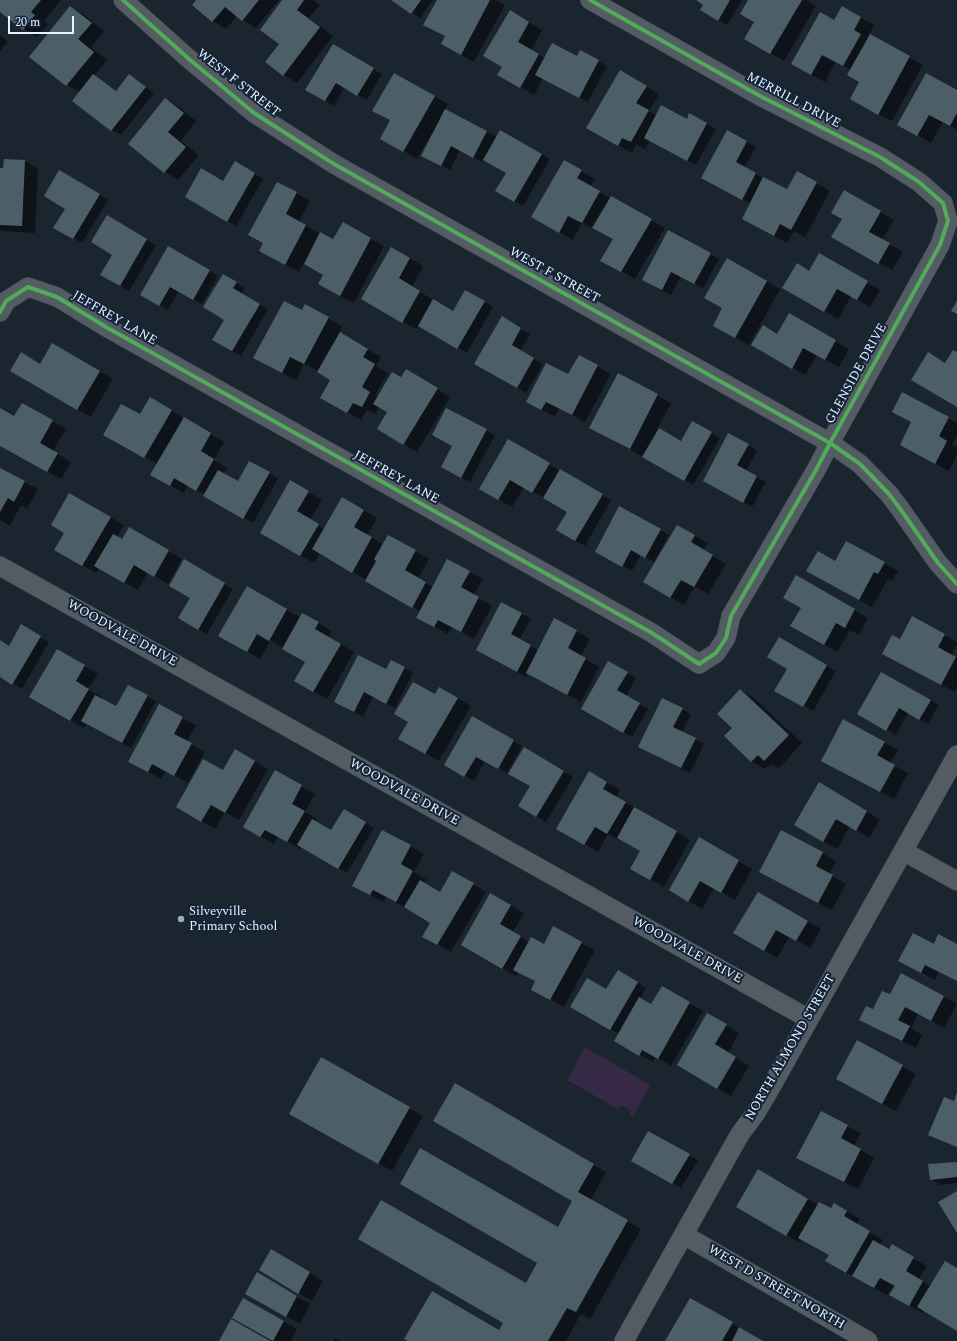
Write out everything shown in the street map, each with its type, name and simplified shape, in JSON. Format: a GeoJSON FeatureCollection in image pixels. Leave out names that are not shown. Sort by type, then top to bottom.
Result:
{"type":"FeatureCollection","features":[{"type":"Feature","properties":{"kind":"street","name":"WEST F STREET"},"geometry":{"type":"LineString","coordinates":[[123,0],[254,114],[334,164],[830,443],[860,464],[902,510],[938,563],[957,584]]}},
{"type":"Feature","properties":{"kind":"street","name":"MERRILL DRIVE"},"geometry":{"type":"LineString","coordinates":[[590,0],[760,96],[880,157],[919,182],[943,202],[948,221],[940,245]]}},
{"type":"Feature","properties":{"kind":"street","name":"GLENSIDE DRIVE"},"geometry":{"type":"LineString","coordinates":[[731,616],[816,470],[940,245]]}},
{"type":"Feature","properties":{"kind":"street","name":"JEFFREY LANE"},"geometry":{"type":"LineString","coordinates":[[0,312],[6,301],[28,287],[57,297],[106,327],[652,633],[699,664],[716,653],[726,638],[731,616]]}},
{"type":"Feature","properties":{"kind":"street","name":"WOODVALE DRIVE"},"geometry":{"type":"LineString","coordinates":[[0,566],[809,1020]]}},
{"type":"Feature","properties":{"kind":"street","name":"NORTH ALMOND STREET"},"geometry":{"type":"LineString","coordinates":[[624,1341],[740,1134],[755,1114],[767,1094],[957,755]]}},
{"type":"Feature","properties":{"kind":"street"},"geometry":{"type":"LineString","coordinates":[[903,851],[957,881]]}},
{"type":"Feature","properties":{"kind":"street","name":"WEST D STREET NORTH"},"geometry":{"type":"LineString","coordinates":[[684,1235],[868,1341]]}},
{"type":"Feature","properties":{"kind":"shaded area"},"geometry":{"type":"Polygon","coordinates":[[[585,1047],[650,1085],[633,1117],[629,1115],[631,1111],[621,1105],[618,1109],[567,1080],[585,1047]]]}},
{"type":"Feature","properties":{"kind":"building"},"geometry":{"type":"Polygon","coordinates":[[[0,0],[41,0],[31,12],[35,15],[23,30],[0,12],[0,0]]]}},
{"type":"Feature","properties":{"kind":"building"},"geometry":{"type":"Polygon","coordinates":[[[196,0],[259,0],[242,21],[225,7],[212,22],[192,5],[196,0]]]}},
{"type":"Feature","properties":{"kind":"building"},"geometry":{"type":"Polygon","coordinates":[[[282,0],[304,0],[297,10],[320,27],[283,76],[265,62],[279,44],[260,30],[282,0]]]}},
{"type":"Feature","properties":{"kind":"building"},"geometry":{"type":"Polygon","coordinates":[[[391,0],[421,0],[411,14],[391,0]]]}},
{"type":"Feature","properties":{"kind":"building"},"geometry":{"type":"Polygon","coordinates":[[[437,0],[490,0],[461,55],[441,44],[445,36],[423,25],[437,0]]]}},
{"type":"Feature","properties":{"kind":"building"},"geometry":{"type":"Polygon","coordinates":[[[696,0],[730,0],[718,21],[700,10],[703,5],[696,0]]]}},
{"type":"Feature","properties":{"kind":"building"},"geometry":{"type":"Polygon","coordinates":[[[748,0],[802,0],[770,54],[744,39],[754,22],[740,14],[748,0]]]}},
{"type":"Feature","properties":{"kind":"building"},"geometry":{"type":"Polygon","coordinates":[[[70,6],[92,23],[78,39],[94,52],[66,86],[29,57],[70,6]]]}},
{"type":"Feature","properties":{"kind":"building"},"geometry":{"type":"Polygon","coordinates":[[[842,6],[861,17],[854,30],[861,34],[843,66],[822,55],[811,75],[791,64],[820,12],[834,20],[842,6]]]}},
{"type":"Feature","properties":{"kind":"building"},"geometry":{"type":"Polygon","coordinates":[[[510,10],[529,22],[518,42],[539,54],[520,88],[497,75],[502,67],[483,56],[510,10]]]}},
{"type":"Feature","properties":{"kind":"building"},"geometry":{"type":"Polygon","coordinates":[[[870,34],[910,56],[878,115],[850,99],[859,82],[847,75],[870,34]]]}},
{"type":"Feature","properties":{"kind":"building"},"geometry":{"type":"Polygon","coordinates":[[[552,43],[577,56],[580,50],[599,60],[579,98],[535,75],[552,43]]]}},
{"type":"Feature","properties":{"kind":"building"},"geometry":{"type":"Polygon","coordinates":[[[333,44],[374,68],[357,96],[336,83],[325,101],[305,90],[333,44]]]}},
{"type":"Feature","properties":{"kind":"building"},"geometry":{"type":"Polygon","coordinates":[[[620,70],[647,86],[636,103],[649,110],[631,142],[622,138],[618,146],[586,128],[620,70]]]}},
{"type":"Feature","properties":{"kind":"building"},"geometry":{"type":"Polygon","coordinates":[[[394,73],[435,96],[403,152],[380,139],[390,120],[372,111],[394,73]]]}},
{"type":"Feature","properties":{"kind":"building"},"geometry":{"type":"Polygon","coordinates":[[[926,73],[957,90],[957,113],[950,126],[929,115],[917,136],[897,125],[926,73]]]}},
{"type":"Feature","properties":{"kind":"building"},"geometry":{"type":"Polygon","coordinates":[[[93,74],[116,91],[129,74],[146,87],[111,131],[72,101],[93,74]]]}},
{"type":"Feature","properties":{"kind":"building"},"geometry":{"type":"Polygon","coordinates":[[[165,98],[184,113],[168,132],[186,147],[164,173],[128,144],[165,98]]]}},
{"type":"Feature","properties":{"kind":"building"},"geometry":{"type":"Polygon","coordinates":[[[661,105],[687,119],[689,113],[707,123],[687,161],[644,138],[661,105]]]}},
{"type":"Feature","properties":{"kind":"building"},"geometry":{"type":"Polygon","coordinates":[[[445,109],[487,131],[473,158],[451,146],[441,166],[421,156],[445,109]]]}},
{"type":"Feature","properties":{"kind":"building"},"geometry":{"type":"Polygon","coordinates":[[[500,130],[542,154],[514,202],[495,191],[506,173],[483,160],[500,130]]]}},
{"type":"Feature","properties":{"kind":"building"},"geometry":{"type":"Polygon","coordinates":[[[727,130],[747,141],[736,162],[756,173],[742,200],[701,178],[727,130]]]}},
{"type":"Feature","properties":{"kind":"building"},"geometry":{"type":"Polygon","coordinates":[[[4,159],[25,160],[22,226],[0,225],[0,168],[3,168],[4,159]]]}},
{"type":"Feature","properties":{"kind":"building"},"geometry":{"type":"Polygon","coordinates":[[[564,160],[582,170],[577,178],[600,191],[582,223],[568,216],[559,233],[531,217],[564,160]]]}},
{"type":"Feature","properties":{"kind":"building"},"geometry":{"type":"Polygon","coordinates":[[[235,161],[255,173],[227,222],[185,197],[201,168],[223,181],[235,161]]]}},
{"type":"Feature","properties":{"kind":"building"},"geometry":{"type":"Polygon","coordinates":[[[59,170],[100,194],[73,239],[53,228],[65,209],[44,196],[59,170]]]}},
{"type":"Feature","properties":{"kind":"building"},"geometry":{"type":"Polygon","coordinates":[[[797,171],[817,182],[791,230],[780,224],[774,236],[742,219],[763,177],[787,189],[797,171]]]}},
{"type":"Feature","properties":{"kind":"building"},"geometry":{"type":"Polygon","coordinates":[[[277,182],[297,192],[286,214],[306,225],[285,265],[259,251],[263,243],[248,235],[277,182]]]}},
{"type":"Feature","properties":{"kind":"building"},"geometry":{"type":"Polygon","coordinates":[[[844,190],[881,211],[869,232],[890,243],[878,264],[831,237],[842,219],[831,213],[844,190]]]}},
{"type":"Feature","properties":{"kind":"building"},"geometry":{"type":"Polygon","coordinates":[[[611,196],[652,219],[621,272],[600,261],[613,239],[592,228],[611,196]]]}},
{"type":"Feature","properties":{"kind":"building"},"geometry":{"type":"Polygon","coordinates":[[[107,215],[147,239],[120,286],[100,275],[112,255],[91,242],[107,215]]]}},
{"type":"Feature","properties":{"kind":"building"},"geometry":{"type":"Polygon","coordinates":[[[343,222],[371,238],[340,296],[318,284],[323,275],[304,264],[320,232],[333,239],[343,222]]]}},
{"type":"Feature","properties":{"kind":"building"},"geometry":{"type":"Polygon","coordinates":[[[668,230],[711,253],[694,284],[671,272],[662,290],[642,280],[668,230]]]}},
{"type":"Feature","properties":{"kind":"building"},"geometry":{"type":"Polygon","coordinates":[[[168,246],[210,270],[193,300],[170,287],[159,306],[140,295],[168,246]]]}},
{"type":"Feature","properties":{"kind":"building"},"geometry":{"type":"Polygon","coordinates":[[[391,247],[410,258],[399,278],[420,291],[402,323],[361,299],[391,247]]]}},
{"type":"Feature","properties":{"kind":"building"},"geometry":{"type":"Polygon","coordinates":[[[819,253],[868,281],[857,300],[837,289],[824,312],[782,288],[797,263],[809,271],[819,253]]]}},
{"type":"Feature","properties":{"kind":"building"},"geometry":{"type":"Polygon","coordinates":[[[727,258],[767,281],[735,338],[713,326],[722,308],[704,298],[727,258]]]}},
{"type":"Feature","properties":{"kind":"building"},"geometry":{"type":"Polygon","coordinates":[[[223,274],[237,282],[233,288],[260,304],[232,351],[212,340],[224,320],[203,307],[223,274]]]}},
{"type":"Feature","properties":{"kind":"building"},"geometry":{"type":"Polygon","coordinates":[[[465,290],[485,301],[457,349],[418,326],[433,299],[453,311],[465,290]]]}},
{"type":"Feature","properties":{"kind":"building"},"geometry":{"type":"Polygon","coordinates":[[[284,301],[302,310],[305,304],[329,317],[304,364],[290,357],[282,373],[253,358],[284,301]]]}},
{"type":"Feature","properties":{"kind":"building"},"geometry":{"type":"Polygon","coordinates":[[[957,301],[957,314],[951,311],[957,301]]]}},
{"type":"Feature","properties":{"kind":"building"},"geometry":{"type":"Polygon","coordinates":[[[789,313],[836,340],[825,360],[803,348],[792,369],[751,345],[763,325],[777,334],[789,313]]]}},
{"type":"Feature","properties":{"kind":"building"},"geometry":{"type":"Polygon","coordinates":[[[502,316],[521,328],[512,345],[534,358],[517,388],[474,364],[502,316]]]}},
{"type":"Feature","properties":{"kind":"building"},"geometry":{"type":"Polygon","coordinates":[[[340,332],[368,349],[363,357],[375,364],[362,387],[370,392],[362,407],[353,403],[347,413],[320,398],[330,380],[317,372],[340,332]]]}},
{"type":"Feature","properties":{"kind":"building"},"geometry":{"type":"Polygon","coordinates":[[[52,343],[100,371],[77,410],[10,371],[21,352],[40,364],[52,343]]]}},
{"type":"Feature","properties":{"kind":"building"},"geometry":{"type":"Polygon","coordinates":[[[953,350],[957,352],[957,407],[911,380],[928,352],[945,363],[953,350]]]}},
{"type":"Feature","properties":{"kind":"building"},"geometry":{"type":"Polygon","coordinates":[[[579,355],[598,365],[572,415],[546,402],[541,410],[526,402],[546,363],[568,374],[579,355]]]}},
{"type":"Feature","properties":{"kind":"building"},"geometry":{"type":"Polygon","coordinates":[[[406,369],[438,388],[403,445],[377,429],[387,412],[373,404],[392,372],[401,377],[406,369]]]}},
{"type":"Feature","properties":{"kind":"building"},"geometry":{"type":"Polygon","coordinates":[[[618,373],[658,394],[630,449],[589,428],[618,373]]]}},
{"type":"Feature","properties":{"kind":"building"},"geometry":{"type":"Polygon","coordinates":[[[902,392],[949,417],[939,436],[947,441],[935,464],[900,445],[911,422],[892,412],[902,392]]]}},
{"type":"Feature","properties":{"kind":"building"},"geometry":{"type":"Polygon","coordinates":[[[150,397],[172,410],[144,458],[103,435],[121,404],[140,414],[150,397]]]}},
{"type":"Feature","properties":{"kind":"building"},"geometry":{"type":"Polygon","coordinates":[[[22,403],[53,420],[40,443],[58,453],[47,472],[0,446],[0,408],[14,416],[22,403]]]}},
{"type":"Feature","properties":{"kind":"building"},"geometry":{"type":"Polygon","coordinates":[[[446,408],[487,429],[461,478],[441,467],[452,446],[432,435],[446,408]]]}},
{"type":"Feature","properties":{"kind":"building"},"geometry":{"type":"Polygon","coordinates":[[[184,417],[211,433],[201,451],[214,459],[196,491],[174,478],[170,486],[150,475],[184,417]]]}},
{"type":"Feature","properties":{"kind":"building"},"geometry":{"type":"Polygon","coordinates":[[[692,421],[712,432],[684,481],[642,457],[659,428],[681,441],[692,421]]]}},
{"type":"Feature","properties":{"kind":"building"},"geometry":{"type":"Polygon","coordinates":[[[728,433],[749,444],[737,465],[757,476],[743,503],[703,481],[728,433]]]}},
{"type":"Feature","properties":{"kind":"building"},"geometry":{"type":"Polygon","coordinates":[[[508,439],[550,463],[532,493],[510,480],[498,500],[479,489],[508,439]]]}},
{"type":"Feature","properties":{"kind":"building"},"geometry":{"type":"Polygon","coordinates":[[[249,461],[270,472],[243,519],[203,496],[218,470],[238,481],[249,461]]]}},
{"type":"Feature","properties":{"kind":"building"},"geometry":{"type":"Polygon","coordinates":[[[0,468],[25,481],[14,502],[8,498],[0,512],[0,468]]]}},
{"type":"Feature","properties":{"kind":"building"},"geometry":{"type":"Polygon","coordinates":[[[560,469],[603,494],[575,541],[556,530],[567,512],[543,498],[560,469]]]}},
{"type":"Feature","properties":{"kind":"building"},"geometry":{"type":"Polygon","coordinates":[[[290,480],[309,491],[297,511],[319,524],[300,556],[260,533],[290,480]]]}},
{"type":"Feature","properties":{"kind":"building"},"geometry":{"type":"Polygon","coordinates":[[[69,493],[111,517],[82,566],[54,550],[64,533],[51,525],[69,493]]]}},
{"type":"Feature","properties":{"kind":"building"},"geometry":{"type":"Polygon","coordinates":[[[342,497],[364,510],[354,527],[372,537],[352,573],[312,549],[342,497]]]}},
{"type":"Feature","properties":{"kind":"building"},"geometry":{"type":"Polygon","coordinates":[[[619,506],[661,529],[645,558],[631,550],[622,567],[595,552],[619,506]]]}},
{"type":"Feature","properties":{"kind":"building"},"geometry":{"type":"Polygon","coordinates":[[[677,525],[695,535],[691,542],[713,555],[694,587],[681,580],[670,598],[643,582],[677,525]]]}},
{"type":"Feature","properties":{"kind":"building"},"geometry":{"type":"Polygon","coordinates":[[[129,527],[169,550],[154,577],[134,565],[124,583],[94,566],[113,534],[122,539],[129,527]]]}},
{"type":"Feature","properties":{"kind":"building"},"geometry":{"type":"Polygon","coordinates":[[[388,535],[416,550],[405,570],[426,582],[412,608],[365,581],[376,561],[374,559],[388,535]]]}},
{"type":"Feature","properties":{"kind":"building"},"geometry":{"type":"Polygon","coordinates":[[[846,541],[885,562],[878,574],[874,572],[859,600],[806,571],[818,551],[835,561],[846,541]]]}},
{"type":"Feature","properties":{"kind":"building"},"geometry":{"type":"Polygon","coordinates":[[[184,559],[225,583],[198,630],[178,618],[190,598],[169,586],[184,559]]]}},
{"type":"Feature","properties":{"kind":"building"},"geometry":{"type":"Polygon","coordinates":[[[447,559],[470,571],[461,587],[479,597],[461,632],[438,620],[434,627],[416,618],[447,559]]]}},
{"type":"Feature","properties":{"kind":"building"},"geometry":{"type":"Polygon","coordinates":[[[796,575],[855,609],[845,628],[836,623],[824,645],[790,626],[801,608],[783,598],[796,575]]]}},
{"type":"Feature","properties":{"kind":"building"},"geometry":{"type":"Polygon","coordinates":[[[247,586],[287,609],[269,641],[257,634],[247,652],[218,636],[247,586]]]}},
{"type":"Feature","properties":{"kind":"building"},"geometry":{"type":"Polygon","coordinates":[[[501,602],[522,613],[511,634],[531,645],[517,672],[476,650],[501,602]]]}},
{"type":"Feature","properties":{"kind":"building"},"geometry":{"type":"Polygon","coordinates":[[[302,613],[319,622],[315,629],[341,644],[313,692],[294,681],[305,662],[282,649],[302,613]]]}},
{"type":"Feature","properties":{"kind":"building"},"geometry":{"type":"Polygon","coordinates":[[[912,616],[945,634],[938,647],[956,657],[941,685],[882,654],[892,635],[900,639],[912,616]]]}},
{"type":"Feature","properties":{"kind":"building"},"geometry":{"type":"Polygon","coordinates":[[[554,618],[577,630],[568,648],[586,658],[567,695],[526,673],[554,618]]]}},
{"type":"Feature","properties":{"kind":"building"},"geometry":{"type":"Polygon","coordinates":[[[21,624],[41,636],[12,685],[0,677],[0,640],[9,646],[21,624]]]}},
{"type":"Feature","properties":{"kind":"building"},"geometry":{"type":"Polygon","coordinates":[[[779,637],[827,665],[803,707],[774,691],[787,669],[767,657],[779,637]]]}},
{"type":"Feature","properties":{"kind":"building"},"geometry":{"type":"Polygon","coordinates":[[[57,649],[85,665],[76,681],[89,689],[70,721],[29,697],[57,649]]]}},
{"type":"Feature","properties":{"kind":"building"},"geometry":{"type":"Polygon","coordinates":[[[358,655],[386,669],[391,660],[405,667],[386,704],[364,692],[354,712],[334,702],[358,655]]]}},
{"type":"Feature","properties":{"kind":"building"},"geometry":{"type":"Polygon","coordinates":[[[608,661],[628,672],[617,690],[640,703],[623,733],[581,709],[608,661]]]}},
{"type":"Feature","properties":{"kind":"building"},"geometry":{"type":"Polygon","coordinates":[[[881,672],[931,700],[919,720],[899,708],[886,731],[857,714],[881,672]]]}},
{"type":"Feature","properties":{"kind":"building"},"geometry":{"type":"Polygon","coordinates":[[[413,682],[435,694],[439,687],[458,698],[425,754],[398,739],[408,722],[394,714],[413,682]]]}},
{"type":"Feature","properties":{"kind":"building"},"geometry":{"type":"Polygon","coordinates":[[[128,685],[148,695],[122,743],[81,721],[95,695],[116,706],[128,685]]]}},
{"type":"Feature","properties":{"kind":"building"},"geometry":{"type":"Polygon","coordinates":[[[740,689],[789,735],[764,761],[758,755],[751,762],[724,736],[732,728],[717,714],[740,689]]]}},
{"type":"Feature","properties":{"kind":"building"},"geometry":{"type":"Polygon","coordinates":[[[662,698],[683,708],[673,727],[696,738],[681,768],[638,747],[662,698]]]}},
{"type":"Feature","properties":{"kind":"building"},"geometry":{"type":"Polygon","coordinates":[[[159,704],[183,717],[174,734],[192,743],[174,776],[152,764],[148,772],[128,762],[159,704]]]}},
{"type":"Feature","properties":{"kind":"building"},"geometry":{"type":"Polygon","coordinates":[[[472,716],[514,740],[498,769],[476,757],[464,777],[444,765],[472,716]]]}},
{"type":"Feature","properties":{"kind":"building"},"geometry":{"type":"Polygon","coordinates":[[[843,719],[885,742],[877,755],[895,765],[880,792],[821,761],[843,719]]]}},
{"type":"Feature","properties":{"kind":"building"},"geometry":{"type":"Polygon","coordinates":[[[524,747],[564,771],[536,817],[518,806],[530,786],[508,774],[524,747]]]}},
{"type":"Feature","properties":{"kind":"building"},"geometry":{"type":"Polygon","coordinates":[[[235,749],[255,761],[225,813],[211,805],[201,822],[176,807],[203,759],[223,770],[235,749]]]}},
{"type":"Feature","properties":{"kind":"building"},"geometry":{"type":"Polygon","coordinates":[[[275,770],[302,785],[292,804],[305,811],[287,842],[265,830],[260,837],[243,827],[275,770]]]}},
{"type":"Feature","properties":{"kind":"building"},"geometry":{"type":"Polygon","coordinates":[[[589,771],[607,782],[603,789],[626,802],[607,834],[595,827],[584,845],[556,829],[589,771]]]}},
{"type":"Feature","properties":{"kind":"building"},"geometry":{"type":"Polygon","coordinates":[[[819,782],[867,811],[856,831],[836,819],[823,842],[794,825],[819,782]]]}},
{"type":"Feature","properties":{"kind":"building"},"geometry":{"type":"Polygon","coordinates":[[[634,807],[677,831],[650,880],[630,869],[640,851],[617,838],[634,807]]]}},
{"type":"Feature","properties":{"kind":"building"},"geometry":{"type":"Polygon","coordinates":[[[344,809],[366,822],[338,869],[297,845],[312,819],[331,830],[344,809]]]}},
{"type":"Feature","properties":{"kind":"building"},"geometry":{"type":"Polygon","coordinates":[[[382,830],[411,845],[401,864],[413,871],[396,902],[373,890],[370,895],[352,886],[382,830]]]}},
{"type":"Feature","properties":{"kind":"building"},"geometry":{"type":"Polygon","coordinates":[[[781,830],[823,852],[816,866],[833,875],[818,903],[759,872],[781,830]]]}},
{"type":"Feature","properties":{"kind":"building"},"geometry":{"type":"Polygon","coordinates":[[[699,837],[739,860],[721,893],[700,881],[688,902],[669,890],[699,837]]]}},
{"type":"Feature","properties":{"kind":"building"},"geometry":{"type":"Polygon","coordinates":[[[452,871],[474,883],[437,945],[422,937],[430,923],[404,907],[420,880],[440,892],[452,871]]]}},
{"type":"Feature","properties":{"kind":"building"},"geometry":{"type":"Polygon","coordinates":[[[758,892],[808,921],[796,941],[776,930],[764,951],[733,933],[758,892]]]}},
{"type":"Feature","properties":{"kind":"building"},"geometry":{"type":"Polygon","coordinates":[[[490,893],[511,905],[500,924],[521,936],[502,969],[461,945],[490,893]]]}},
{"type":"Feature","properties":{"kind":"building"},"geometry":{"type":"Polygon","coordinates":[[[553,926],[582,942],[550,1000],[531,990],[535,981],[513,970],[531,937],[544,944],[553,926]]]}},
{"type":"Feature","properties":{"kind":"building"},"geometry":{"type":"Polygon","coordinates":[[[913,933],[934,944],[938,934],[957,944],[957,981],[925,965],[921,973],[898,961],[913,933]]]}},
{"type":"Feature","properties":{"kind":"building"},"geometry":{"type":"Polygon","coordinates":[[[618,970],[638,982],[610,1030],[570,1007],[587,978],[606,989],[618,970]]]}},
{"type":"Feature","properties":{"kind":"building"},"geometry":{"type":"Polygon","coordinates":[[[901,973],[944,996],[931,1021],[905,1007],[898,1020],[910,1026],[902,1041],[859,1020],[866,1006],[873,1009],[882,991],[890,994],[901,973]]]}},
{"type":"Feature","properties":{"kind":"building"},"geometry":{"type":"Polygon","coordinates":[[[662,986],[690,1002],[658,1059],[642,1050],[639,1056],[614,1041],[639,997],[651,1004],[662,986]]]}},
{"type":"Feature","properties":{"kind":"building"},"geometry":{"type":"Polygon","coordinates":[[[707,1013],[727,1024],[715,1044],[736,1057],[717,1089],[677,1065],[707,1013]]]}},
{"type":"Feature","properties":{"kind":"building"},"geometry":{"type":"Polygon","coordinates":[[[857,1040],[903,1065],[882,1104],[836,1079],[857,1040]]]}},
{"type":"Feature","properties":{"kind":"building"},"geometry":{"type":"Polygon","coordinates":[[[321,1057],[410,1107],[378,1164],[289,1114],[321,1057]]]}},
{"type":"Feature","properties":{"kind":"building"},"geometry":{"type":"Polygon","coordinates":[[[455,1083],[594,1164],[578,1192],[628,1220],[576,1312],[567,1308],[548,1341],[408,1341],[404,1339],[432,1291],[499,1330],[503,1323],[358,1239],[381,1200],[526,1283],[537,1263],[400,1184],[420,1148],[558,1227],[572,1201],[433,1121],[455,1083]]]}},
{"type":"Feature","properties":{"kind":"building"},"geometry":{"type":"Polygon","coordinates":[[[957,1092],[957,1147],[928,1135],[944,1097],[954,1101],[957,1092]]]}},
{"type":"Feature","properties":{"kind":"building"},"geometry":{"type":"Polygon","coordinates":[[[821,1111],[848,1125],[841,1138],[861,1149],[844,1182],[796,1158],[821,1111]]]}},
{"type":"Feature","properties":{"kind":"building"},"geometry":{"type":"Polygon","coordinates":[[[648,1131],[690,1154],[672,1184],[631,1161],[648,1131]]]}},
{"type":"Feature","properties":{"kind":"building"},"geometry":{"type":"Polygon","coordinates":[[[957,1162],[957,1177],[930,1180],[928,1164],[957,1162]]]}},
{"type":"Feature","properties":{"kind":"building"},"geometry":{"type":"Polygon","coordinates":[[[758,1169],[808,1199],[786,1236],[736,1207],[758,1169]]]}},
{"type":"Feature","properties":{"kind":"building"},"geometry":{"type":"Polygon","coordinates":[[[957,1191],[957,1233],[938,1202],[957,1191]]]}},
{"type":"Feature","properties":{"kind":"building"},"geometry":{"type":"Polygon","coordinates":[[[819,1202],[831,1208],[834,1203],[847,1211],[844,1216],[870,1231],[846,1273],[825,1261],[829,1255],[798,1238],[819,1202]]]}},
{"type":"Feature","properties":{"kind":"building"},"geometry":{"type":"Polygon","coordinates":[[[873,1240],[889,1249],[892,1244],[914,1257],[906,1271],[923,1281],[909,1306],[889,1295],[895,1286],[880,1278],[874,1288],[852,1276],[873,1240]]]}},
{"type":"Feature","properties":{"kind":"building"},"geometry":{"type":"Polygon","coordinates":[[[271,1249],[310,1272],[298,1294],[259,1270],[271,1249]]]}},
{"type":"Feature","properties":{"kind":"building"},"geometry":{"type":"Polygon","coordinates":[[[945,1261],[957,1268],[957,1331],[917,1307],[945,1261]]]}},
{"type":"Feature","properties":{"kind":"building"},"geometry":{"type":"Polygon","coordinates":[[[257,1272],[297,1296],[286,1317],[245,1294],[257,1272]]]}},
{"type":"Feature","properties":{"kind":"building"},"geometry":{"type":"Polygon","coordinates":[[[243,1298],[284,1321],[273,1341],[232,1318],[243,1298]]]}},
{"type":"Feature","properties":{"kind":"building"},"geometry":{"type":"Polygon","coordinates":[[[690,1298],[733,1322],[722,1341],[665,1341],[690,1298]]]}},
{"type":"Feature","properties":{"kind":"building"},"geometry":{"type":"Polygon","coordinates":[[[231,1319],[270,1341],[219,1341],[231,1319]]]}},
{"type":"Feature","properties":{"kind":"building"},"geometry":{"type":"Polygon","coordinates":[[[739,1327],[763,1341],[732,1341],[739,1327]]]}},
{"type":"Feature","properties":{"kind":"cycle path"},"geometry":{"type":"LineString","coordinates":[[123,0],[189,59],[254,113],[334,164],[830,443],[860,464],[889,494],[938,563],[957,584]]}},
{"type":"Feature","properties":{"kind":"cycle path"},"geometry":{"type":"LineString","coordinates":[[0,312],[6,301],[28,287],[57,297],[106,327],[652,633],[699,664],[716,653],[726,638],[731,616],[816,470],[940,245],[948,221],[943,203],[919,182],[880,157],[760,96],[590,0]]}},
{"type":"Feature","properties":{"kind":"place","name":"Silveyville Primary School"},"geometry":{"type":"Point","coordinates":[181,919]}}]}
